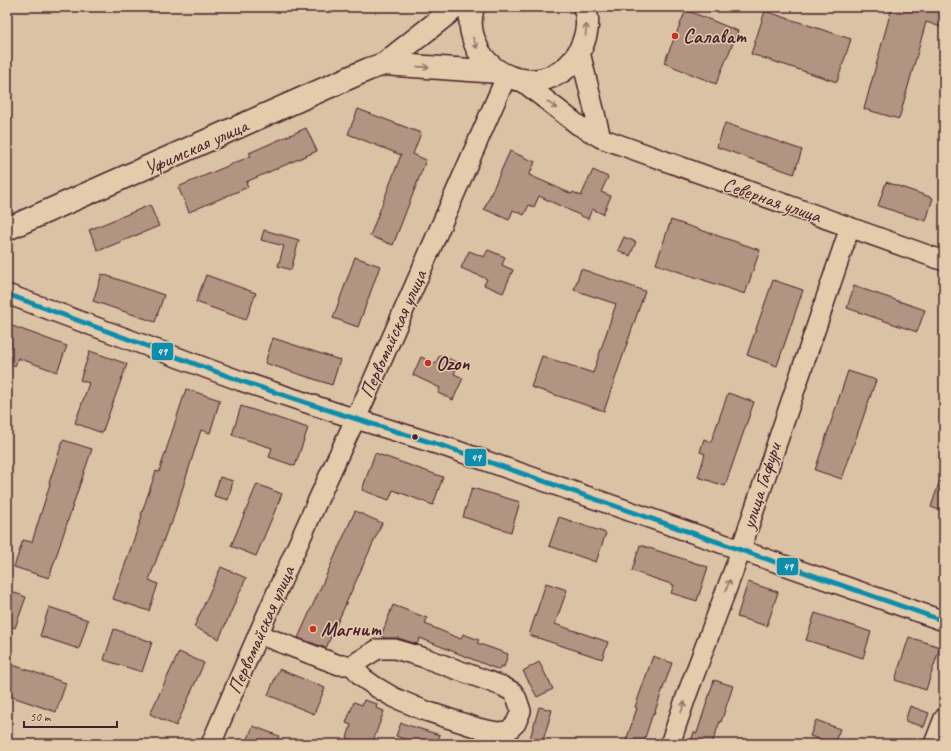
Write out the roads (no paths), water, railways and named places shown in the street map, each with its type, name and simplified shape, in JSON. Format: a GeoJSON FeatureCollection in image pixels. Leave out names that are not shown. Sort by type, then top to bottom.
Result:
{"type":"FeatureCollection","features":[{"type":"Feature","properties":{"kind":"main road"},"geometry":{"type":"LineString","coordinates":[[384,64],[456,7]]}},
{"type":"Feature","properties":{"kind":"main road"},"geometry":{"type":"LineString","coordinates":[[473,7],[471,12],[471,30],[475,46],[484,61],[508,77]]}},
{"type":"Feature","properties":{"kind":"main road"},"geometry":{"type":"LineString","coordinates":[[384,64],[539,80],[555,75],[569,65],[580,52],[587,33],[586,12],[584,7]]}},
{"type":"Feature","properties":{"kind":"main road","name":"Уфимская улица"},"geometry":{"type":"LineString","coordinates":[[7,229],[369,69],[384,64]]}},
{"type":"Feature","properties":{"kind":"street"},"geometry":{"type":"LineString","coordinates":[[580,52],[601,138]]}},
{"type":"Feature","properties":{"kind":"street","name":"Северная улица"},"geometry":{"type":"LineString","coordinates":[[508,77],[578,125],[601,138],[944,261]]}},
{"type":"Feature","properties":{"kind":"street","name":"Первомайская улица"},"geometry":{"type":"LineString","coordinates":[[211,744],[258,634],[356,419],[508,77]]}},
{"type":"Feature","properties":{"kind":"street","name":"улица Гафури"},"geometry":{"type":"LineString","coordinates":[[670,744],[740,550],[850,227]]}},
{"type":"Feature","properties":{"kind":"street"},"geometry":{"type":"LineString","coordinates":[[7,294],[241,381],[449,448],[944,621]]}},
{"type":"Feature","properties":{"kind":"street"},"geometry":{"type":"LineString","coordinates":[[258,634],[339,665],[352,665],[378,649],[395,649],[502,686],[513,692],[521,711],[516,723],[508,731],[497,732],[478,728],[423,710],[393,697],[363,678],[352,665]]}},
{"type":"Feature","properties":{"kind":"street"},"geometry":{"type":"LineString","coordinates":[[934,744],[944,718]]}},
{"type":"Feature","properties":{"kind":"place","name":"Салават"},"geometry":{"type":"Point","coordinates":[675,36]}},
{"type":"Feature","properties":{"kind":"place","name":"Ozon"},"geometry":{"type":"Point","coordinates":[428,363]}},
{"type":"Feature","properties":{"kind":"place","name":"Магнит"},"geometry":{"type":"Point","coordinates":[313,629]}}]}
